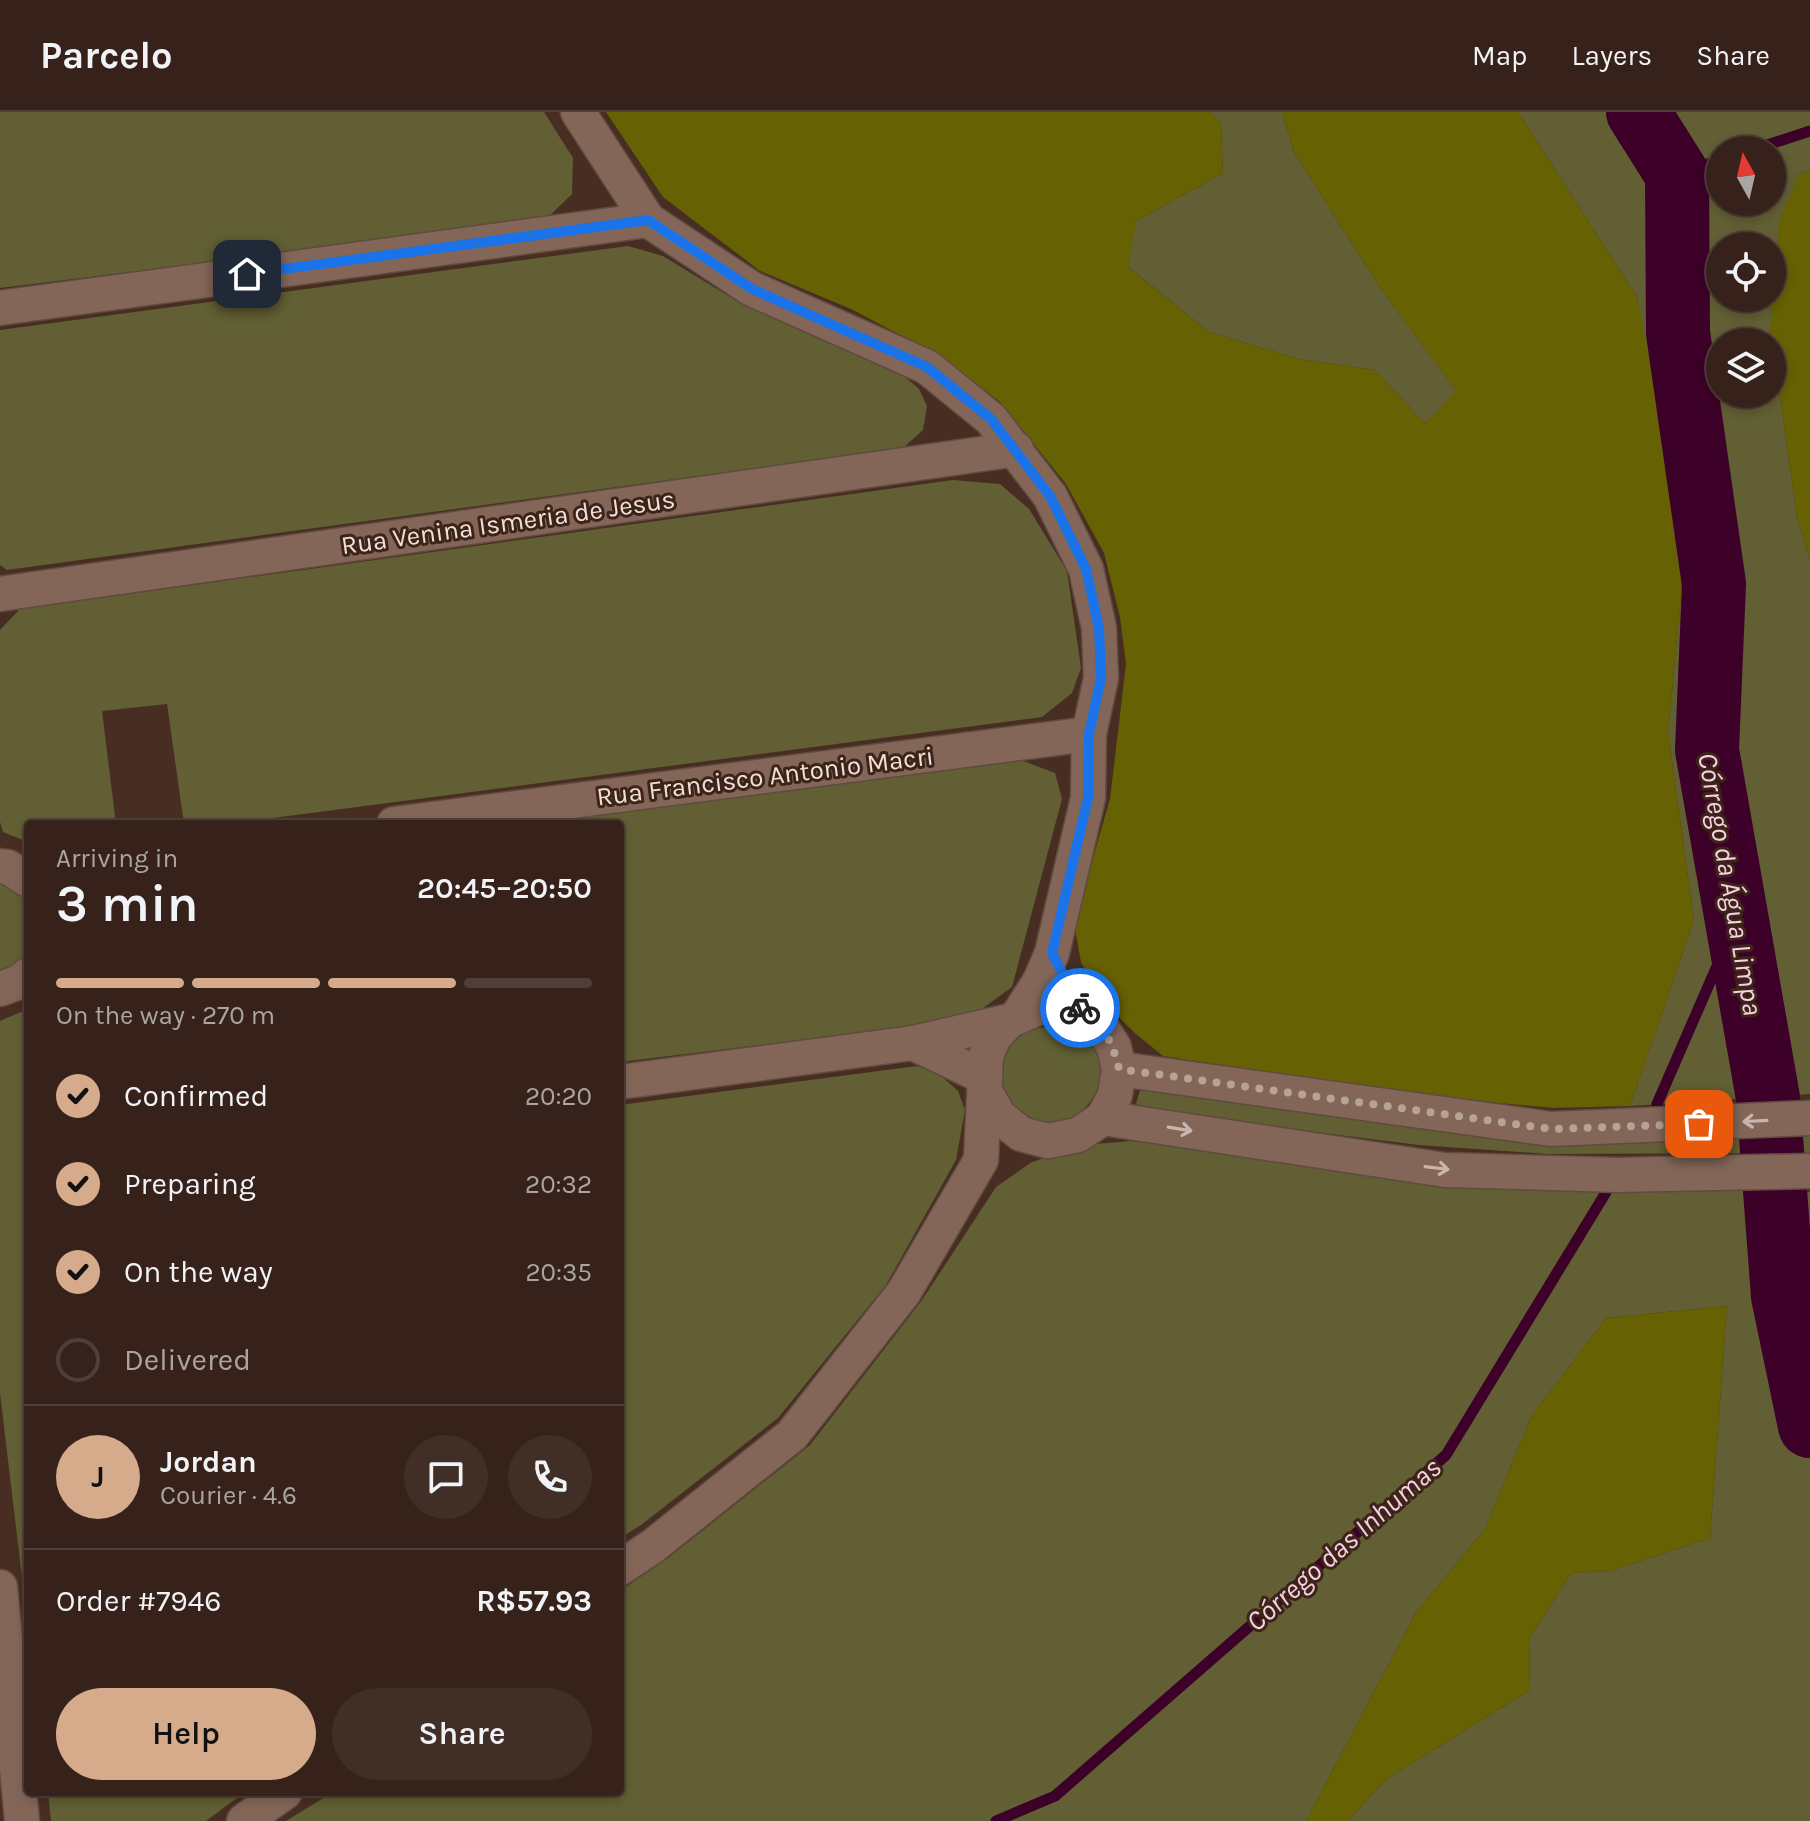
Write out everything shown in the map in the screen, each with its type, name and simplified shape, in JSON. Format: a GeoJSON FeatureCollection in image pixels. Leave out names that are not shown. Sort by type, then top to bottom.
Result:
{"type":"FeatureCollection","features":[{"type":"Feature","properties":{"kind":"street"},"geometry":{"type":"LineString","coordinates":[[578,112],[648,220],[752,289],[927,367],[991,419],[1050,496],[1086,569],[1099,628],[1101,678],[1089,734],[1088,798],[1052,953],[1040,981],[1014,1018],[994,1037],[986,1056],[981,1160],[904,1292],[792,1435],[653,1546],[624,1565]]}},
{"type":"Feature","properties":{"kind":"street"},"geometry":{"type":"LineString","coordinates":[[0,308],[648,220]]}},
{"type":"Feature","properties":{"kind":"street","name":"Rua Venina Ismeria de Jesus"},"geometry":{"type":"LineString","coordinates":[[0,594],[1016,449]]}},
{"type":"Feature","properties":{"kind":"street","name":"Rua Francisco Antonio Macri"},"geometry":{"type":"LineString","coordinates":[[425,820],[1089,734]]}},
{"type":"Feature","properties":{"kind":"street"},"geometry":{"type":"LineString","coordinates":[[1052,953],[1082,1014]]}},
{"type":"Feature","properties":{"kind":"street"},"geometry":{"type":"LineString","coordinates":[[0,989],[24,978]]}},
{"type":"Feature","properties":{"kind":"street"},"geometry":{"type":"LineString","coordinates":[[624,1081],[913,1043],[1014,1018],[1040,1007],[1062,1007],[1082,1014],[1101,1027],[1114,1047],[1119,1069],[1115,1095],[1103,1118],[1078,1135],[1012,1149],[981,1160]]}},
{"type":"Feature","properties":{"kind":"street"},"geometry":{"type":"LineString","coordinates":[[913,1043],[984,1084],[999,1116],[1021,1134],[1048,1141]]}},
{"type":"Feature","properties":{"kind":"street"},"geometry":{"type":"LineString","coordinates":[[1119,1069],[1551,1129],[1810,1118]]}},
{"type":"Feature","properties":{"kind":"street"},"geometry":{"type":"LineString","coordinates":[[1103,1118],[1445,1170],[1617,1175],[1810,1171]]}},
{"type":"Feature","properties":{"kind":"street"},"geometry":{"type":"LineString","coordinates":[[0,1587],[22,1821]]}},
{"type":"Feature","properties":{"kind":"street"},"geometry":{"type":"LineString","coordinates":[[244,1821],[279,1796]]}},
{"type":"Feature","properties":{"kind":"shaded area"},"geometry":{"type":"Polygon","coordinates":[[[0,112],[544,112],[573,158],[572,194],[544,221],[0,288],[0,112]]]}},
{"type":"Feature","properties":{"kind":"shaded area"},"geometry":{"type":"Polygon","coordinates":[[[606,112],[1210,112],[1221,124],[1223,173],[1136,221],[1128,267],[1209,332],[1299,359],[1375,370],[1425,424],[1456,391],[1379,286],[1294,152],[1282,112],[1518,112],[1637,297],[1656,395],[1682,586],[1668,733],[1694,920],[1630,1106],[1554,1108],[1424,1096],[1163,1056],[1136,1034],[1100,999],[1081,962],[1074,924],[1110,799],[1126,664],[1120,617],[1104,553],[1066,484],[999,401],[934,353],[851,309],[760,271],[663,197],[606,112]]]}},
{"type":"Feature","properties":{"kind":"shaded area"},"geometry":{"type":"Polygon","coordinates":[[[1210,112],[1282,112],[1294,152],[1379,286],[1457,392],[1425,424],[1375,370],[1299,359],[1209,332],[1127,266],[1136,221],[1223,173],[1221,124],[1210,112]]]}},
{"type":"Feature","properties":{"kind":"shaded area"},"geometry":{"type":"Polygon","coordinates":[[[1518,112],[1810,112],[1810,170],[1798,175],[1786,241],[1786,232],[1706,232],[1706,312],[1773,312],[1770,328],[1706,328],[1706,408],[1781,408],[1797,517],[1810,561],[1810,1094],[1630,1106],[1694,920],[1668,733],[1682,585],[1637,297],[1518,112]]]}},
{"type":"Feature","properties":{"kind":"shaded area"},"geometry":{"type":"Polygon","coordinates":[[[1810,170],[1810,561],[1797,517],[1781,408],[1786,408],[1786,328],[1770,328],[1771,312],[1786,312],[1786,232],[1778,232],[1779,223],[1782,216],[1786,216],[1786,205],[1798,175],[1810,170]]]}},
{"type":"Feature","properties":{"kind":"shaded area"},"geometry":{"type":"Polygon","coordinates":[[[628,246],[663,256],[740,303],[826,342],[896,369],[919,389],[927,406],[923,430],[903,448],[7,570],[0,565],[0,330],[628,246]]]}},
{"type":"Feature","properties":{"kind":"shaded area"},"geometry":{"type":"Polygon","coordinates":[[[953,480],[1000,484],[1029,509],[1067,571],[1081,668],[1072,693],[1042,717],[258,820],[183,820],[167,704],[102,711],[116,820],[24,820],[24,840],[3,832],[0,822],[0,630],[20,609],[953,480]]]}},
{"type":"Feature","properties":{"kind":"shaded area"},"geometry":{"type":"Polygon","coordinates":[[[1018,759],[1055,773],[1062,799],[1012,987],[975,1014],[907,1027],[624,1062],[624,820],[539,820],[1018,759]]]}},
{"type":"Feature","properties":{"kind":"shaded area"},"geometry":{"type":"Polygon","coordinates":[[[0,880],[24,894],[24,961],[0,974],[0,880]]]}},
{"type":"Feature","properties":{"kind":"shaded area"},"geometry":{"type":"Polygon","coordinates":[[[24,1011],[24,1594],[0,1393],[0,1021],[24,1011]]]}},
{"type":"Feature","properties":{"kind":"shaded area"},"geometry":{"type":"Polygon","coordinates":[[[1057,1027],[1085,1039],[1097,1054],[1101,1070],[1099,1086],[1091,1102],[1078,1114],[1063,1121],[1046,1122],[1028,1116],[1010,1101],[1003,1084],[1002,1065],[1010,1047],[1024,1034],[1036,1028],[1057,1027]]]}},
{"type":"Feature","properties":{"kind":"shaded area"},"geometry":{"type":"Polygon","coordinates":[[[917,1066],[938,1073],[958,1091],[965,1110],[956,1160],[886,1285],[778,1418],[624,1536],[624,1104],[917,1066]]]}},
{"type":"Feature","properties":{"kind":"shaded area"},"geometry":{"type":"Polygon","coordinates":[[[1152,1088],[1696,1139],[1810,1136],[1810,1153],[1548,1154],[1418,1145],[1143,1110],[1136,1103],[1140,1091],[1152,1088]]]}},
{"type":"Feature","properties":{"kind":"shaded area"},"geometry":{"type":"Polygon","coordinates":[[[1131,1141],[1498,1187],[1810,1192],[1810,1821],[1348,1821],[1385,1780],[1530,1690],[1529,1639],[1571,1573],[1610,1571],[1710,1538],[1727,1306],[1606,1318],[1531,1417],[1485,1529],[1415,1614],[1306,1821],[286,1821],[327,1796],[624,1796],[624,1588],[668,1558],[810,1445],[922,1300],[996,1187],[1032,1162],[1083,1145],[1131,1141]]]}},
{"type":"Feature","properties":{"kind":"shaded area"},"geometry":{"type":"Polygon","coordinates":[[[1727,1306],[1710,1538],[1610,1571],[1571,1573],[1529,1639],[1530,1690],[1385,1780],[1348,1821],[1306,1821],[1415,1614],[1485,1529],[1531,1417],[1606,1318],[1727,1306]]]}},
{"type":"Feature","properties":{"kind":"shaded area"},"geometry":{"type":"Polygon","coordinates":[[[48,1796],[240,1796],[206,1821],[51,1821],[48,1796]]]}},
{"type":"Feature","properties":{"kind":"waterway","name":"Córrego da Água Limpa"},"geometry":{"type":"LineString","coordinates":[[1638,112],[1677,174],[1678,333],[1714,584],[1707,750],[1768,1098],[1783,1296],[1810,1426]]}},
{"type":"Feature","properties":{"kind":"waterway"},"geometry":{"type":"LineString","coordinates":[[1786,139],[1810,131]]}},
{"type":"Feature","properties":{"kind":"waterway"},"geometry":{"type":"LineString","coordinates":[[1677,174],[1706,165]]}},
{"type":"Feature","properties":{"kind":"waterway","name":"Córrego das Inhumas"},"geometry":{"type":"LineString","coordinates":[[1657,1104],[1737,920]]}},
{"type":"Feature","properties":{"kind":"waterway","name":"Córrego das Inhumas"},"geometry":{"type":"LineString","coordinates":[[996,1821],[1055,1796],[1446,1455],[1608,1189]]}},
{"type":"Feature","properties":{"kind":"way so far"},"geometry":{"type":"LineString","coordinates":[[1080,1008],[1082,1014],[1101,1027],[1114,1047],[1119,1069],[1551,1129],[1699,1124]]}},
{"type":"Feature","properties":{"kind":"route"},"geometry":{"type":"LineString","coordinates":[[247,274],[648,220],[752,289],[927,367],[991,419],[1050,496],[1086,569],[1099,628],[1101,678],[1089,734],[1088,798],[1052,953],[1080,1008]]}}]}
